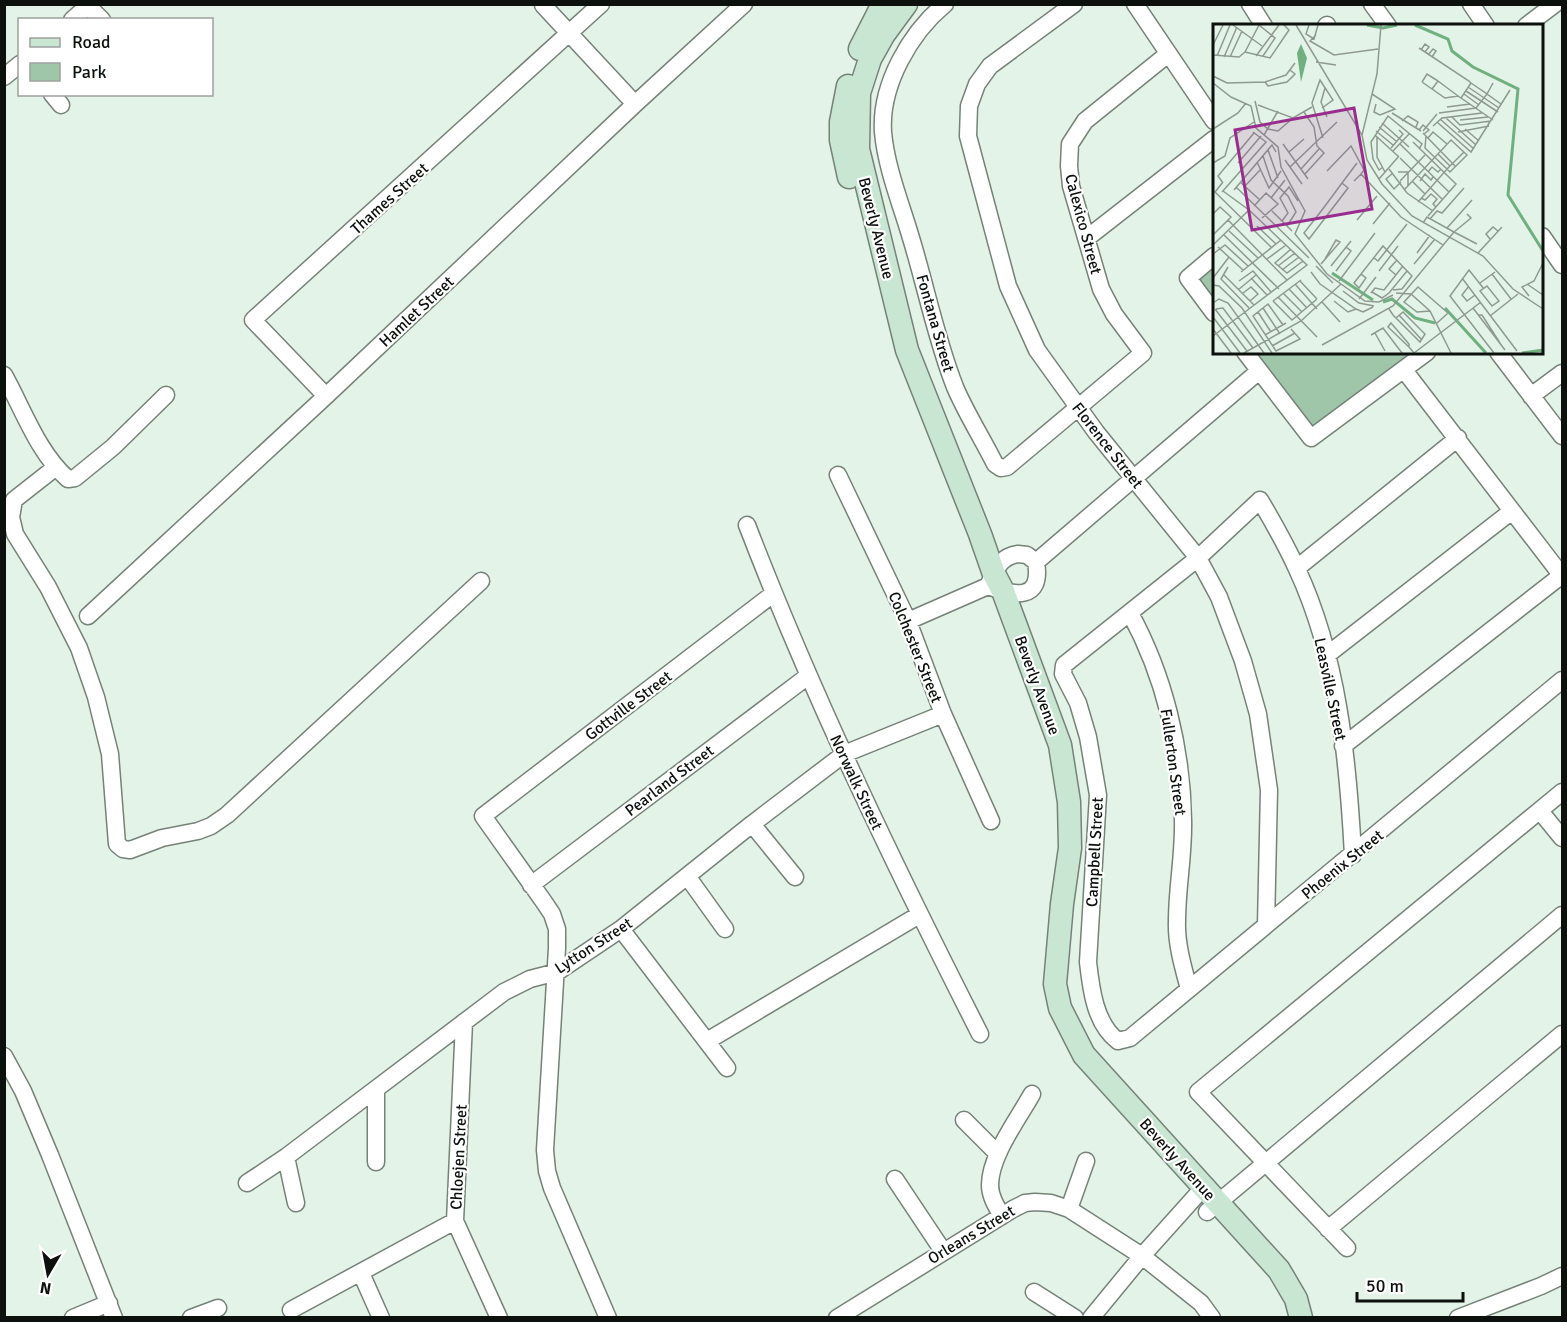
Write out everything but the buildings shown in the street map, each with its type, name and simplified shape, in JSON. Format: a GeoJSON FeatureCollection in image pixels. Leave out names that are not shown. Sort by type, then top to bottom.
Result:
{"type":"FeatureCollection","features":[{"type":"Feature","properties":{"kind":"street","name":"Thames Street"},"geometry":{"type":"LineString","coordinates":[[326,396],[253,320],[601,4]]}},
{"type":"Feature","properties":{"kind":"street","name":"Hamlet Street"},"geometry":{"type":"LineString","coordinates":[[87,616],[326,396],[744,4]]}},
{"type":"Feature","properties":{"kind":"street","name":"Beverly Avenue"},"geometry":{"type":"LineString","coordinates":[[882,4],[857,57],[850,78],[841,122],[841,140],[895,362],[995,584],[1060,745],[1069,802],[1070,848],[1062,903],[1055,984],[1060,1008],[1084,1055],[1271,1277],[1285,1307],[1287,1317]]}},
{"type":"Feature","properties":{"kind":"street","name":"Beverly Avenue"},"geometry":{"type":"LineString","coordinates":[[906,4],[884,34],[870,60],[859,93],[858,149],[907,350],[980,534],[995,584]]}},
{"type":"Feature","properties":{"kind":"street","name":"Fontana Street"},"geometry":{"type":"LineString","coordinates":[[945,4],[933,14],[913,38],[896,68],[887,98],[883,131],[890,166],[942,350],[956,387],[995,464],[1001,468],[1007,467],[1143,353]]}},
{"type":"Feature","properties":{"kind":"street","name":"Florence Street"},"geometry":{"type":"LineString","coordinates":[[1074,4],[990,66],[977,84],[969,106],[968,136],[1008,286],[1037,350],[1078,409],[1198,558],[1219,597],[1243,662],[1258,714],[1269,790],[1266,925]]}},
{"type":"Feature","properties":{"kind":"street"},"geometry":{"type":"LineString","coordinates":[[1135,4],[1213,118]]}},
{"type":"Feature","properties":{"kind":"street"},"geometry":{"type":"LineString","coordinates":[[1250,4],[1263,24]]}},
{"type":"Feature","properties":{"kind":"street"},"geometry":{"type":"LineString","coordinates":[[1372,4],[1387,24]]}},
{"type":"Feature","properties":{"kind":"street"},"geometry":{"type":"LineString","coordinates":[[1471,4],[1485,24]]}},
{"type":"Feature","properties":{"kind":"street"},"geometry":{"type":"LineString","coordinates":[[1529,24],[1555,4]]}},
{"type":"Feature","properties":{"kind":"street"},"geometry":{"type":"LineString","coordinates":[[74,18],[89,5],[100,18]]}},
{"type":"Feature","properties":{"kind":"street"},"geometry":{"type":"LineString","coordinates":[[543,5],[635,104]]}},
{"type":"Feature","properties":{"kind":"street","name":"Calexico Street"},"geometry":{"type":"LineString","coordinates":[[1143,353],[1114,314],[1101,289],[1071,186],[1070,144],[1085,121],[1168,54]]}},
{"type":"Feature","properties":{"kind":"street"},"geometry":{"type":"LineString","coordinates":[[4,77],[18,66]]}},
{"type":"Feature","properties":{"kind":"street"},"geometry":{"type":"LineString","coordinates":[[1087,238],[1213,141]]}},
{"type":"Feature","properties":{"kind":"street"},"geometry":{"type":"LineString","coordinates":[[1543,237],[1563,265]]}},
{"type":"Feature","properties":{"kind":"street"},"geometry":{"type":"LineString","coordinates":[[1213,258],[1188,278],[1213,310]]}},
{"type":"Feature","properties":{"kind":"street"},"geometry":{"type":"LineString","coordinates":[[1246,354],[1311,438],[1424,354]]}},
{"type":"Feature","properties":{"kind":"street"},"geometry":{"type":"LineString","coordinates":[[1500,354],[1563,436]]}},
{"type":"Feature","properties":{"kind":"street"},"geometry":{"type":"LineString","coordinates":[[1343,746],[1562,576],[1404,370]]}},
{"type":"Feature","properties":{"kind":"street"},"geometry":{"type":"LineString","coordinates":[[1036,562],[1259,371]]}},
{"type":"Feature","properties":{"kind":"street"},"geometry":{"type":"LineString","coordinates":[[1531,396],[1562,373]]}},
{"type":"Feature","properties":{"kind":"street"},"geometry":{"type":"LineString","coordinates":[[4,375],[40,444],[56,467],[68,479],[75,478],[113,447],[166,395]]}},
{"type":"Feature","properties":{"kind":"street"},"geometry":{"type":"LineString","coordinates":[[1297,568],[1458,438]]}},
{"type":"Feature","properties":{"kind":"street"},"geometry":{"type":"LineString","coordinates":[[56,467],[14,501],[11,517],[15,534],[48,587],[79,648],[93,687],[110,754],[117,844],[123,849],[130,850],[162,838],[198,831],[211,826],[227,815],[481,581]]}},
{"type":"Feature","properties":{"kind":"street","name":"Colchester Street"},"geometry":{"type":"LineString","coordinates":[[838,475],[908,621],[943,714],[991,821]]}},
{"type":"Feature","properties":{"kind":"street","name":"Leasville Street"},"geometry":{"type":"LineString","coordinates":[[1260,500],[1297,568],[1327,655],[1343,746],[1353,855]]}},
{"type":"Feature","properties":{"kind":"street","name":"Campbell Street"},"geometry":{"type":"LineString","coordinates":[[1118,1041],[1107,1033],[1091,986],[1088,962],[1098,795],[1088,737],[1078,704],[1063,674],[1064,664],[1198,558],[1260,500]]}},
{"type":"Feature","properties":{"kind":"street"},"geometry":{"type":"LineString","coordinates":[[1327,655],[1512,512]]}},
{"type":"Feature","properties":{"kind":"street","name":"Norwalk Street"},"geometry":{"type":"LineString","coordinates":[[747,525],[808,676],[920,915],[980,1034]]}},
{"type":"Feature","properties":{"kind":"street"},"geometry":{"type":"LineString","coordinates":[[1010,555],[1027,555],[1036,562],[1038,572],[1035,583],[1029,590],[1021,594],[1012,594],[995,584],[998,564],[1010,555]]}},
{"type":"Feature","properties":{"kind":"street"},"geometry":{"type":"LineString","coordinates":[[908,621],[995,584]]}},
{"type":"Feature","properties":{"kind":"street","name":"Gottville Street"},"geometry":{"type":"LineString","coordinates":[[531,885],[483,816],[773,594]]}},
{"type":"Feature","properties":{"kind":"street","name":"Fullerton Street"},"geometry":{"type":"LineString","coordinates":[[1130,613],[1155,666],[1175,742],[1183,820],[1176,923],[1182,964],[1189,988]]}},
{"type":"Feature","properties":{"kind":"street","name":"Pearland Street"},"geometry":{"type":"LineString","coordinates":[[531,885],[808,676]]}},
{"type":"Feature","properties":{"kind":"street","name":"Phoenix Street"},"geometry":{"type":"LineString","coordinates":[[1118,1041],[1130,1038],[1563,680]]}},
{"type":"Feature","properties":{"kind":"street","name":"Lytton Street"},"geometry":{"type":"LineString","coordinates":[[247,1183],[286,1157],[517,984],[557,972],[621,929],[844,754],[943,714]]}},
{"type":"Feature","properties":{"kind":"street"},"geometry":{"type":"LineString","coordinates":[[1347,1248],[1197,1092],[1563,792]]}},
{"type":"Feature","properties":{"kind":"street"},"geometry":{"type":"LineString","coordinates":[[1540,811],[1563,838]]}},
{"type":"Feature","properties":{"kind":"street"},"geometry":{"type":"LineString","coordinates":[[752,824],[795,877]]}},
{"type":"Feature","properties":{"kind":"street"},"geometry":{"type":"LineString","coordinates":[[687,876],[725,929]]}},
{"type":"Feature","properties":{"kind":"street"},"geometry":{"type":"LineString","coordinates":[[531,885],[552,914],[557,929],[557,972],[545,1150],[547,1171],[562,1212],[608,1317]]}},
{"type":"Feature","properties":{"kind":"street"},"geometry":{"type":"LineString","coordinates":[[707,1041],[920,915]]}},
{"type":"Feature","properties":{"kind":"street"},"geometry":{"type":"LineString","coordinates":[[1091,1317],[1142,1256],[1205,1200],[1264,1162],[1563,915]]}},
{"type":"Feature","properties":{"kind":"street"},"geometry":{"type":"LineString","coordinates":[[621,929],[727,1068]]}},
{"type":"Feature","properties":{"kind":"street","name":"Chloejen Street"},"geometry":{"type":"LineString","coordinates":[[464,1022],[455,1221],[499,1317]]}},
{"type":"Feature","properties":{"kind":"street"},"geometry":{"type":"LineString","coordinates":[[1328,1229],[1563,1034]]}},
{"type":"Feature","properties":{"kind":"street"},"geometry":{"type":"LineString","coordinates":[[4,1056],[36,1123],[111,1310],[73,1317]]}},
{"type":"Feature","properties":{"kind":"street"},"geometry":{"type":"LineString","coordinates":[[376,1090],[376,1162]]}},
{"type":"Feature","properties":{"kind":"street"},"geometry":{"type":"LineString","coordinates":[[1002,1216],[992,1199],[990,1185],[998,1154],[1032,1094]]}},
{"type":"Feature","properties":{"kind":"street"},"geometry":{"type":"LineString","coordinates":[[964,1120],[998,1154]]}},
{"type":"Feature","properties":{"kind":"street"},"geometry":{"type":"LineString","coordinates":[[286,1157],[296,1203]]}},
{"type":"Feature","properties":{"kind":"street"},"geometry":{"type":"LineString","coordinates":[[1069,1209],[1086,1161]]}},
{"type":"Feature","properties":{"kind":"street"},"geometry":{"type":"LineString","coordinates":[[895,1179],[943,1251]]}},
{"type":"Feature","properties":{"kind":"street","name":"Beverly Avenue"},"geometry":{"type":"LineString","coordinates":[[1205,1200],[1279,1270],[1296,1299],[1301,1317]]}},
{"type":"Feature","properties":{"kind":"street","name":"Orleans Street"},"geometry":{"type":"LineString","coordinates":[[837,1317],[1002,1216],[1025,1203],[1035,1202],[1051,1203],[1069,1209],[1142,1256],[1201,1303],[1212,1317]]}},
{"type":"Feature","properties":{"kind":"street"},"geometry":{"type":"LineString","coordinates":[[291,1310],[455,1221]]}},
{"type":"Feature","properties":{"kind":"street"},"geometry":{"type":"LineString","coordinates":[[361,1272],[381,1317]]}},
{"type":"Feature","properties":{"kind":"street"},"geometry":{"type":"LineString","coordinates":[[1458,1317],[1563,1276]]}},
{"type":"Feature","properties":{"kind":"street"},"geometry":{"type":"LineString","coordinates":[[1034,1292],[1075,1317]]}},
{"type":"Feature","properties":{"kind":"street"},"geometry":{"type":"LineString","coordinates":[[191,1317],[218,1308]]}},
{"type":"Feature","properties":{"kind":"green space"},"geometry":{"type":"Polygon","coordinates":[[[1213,266],[1213,309],[1193,282],[1213,266]]]}},
{"type":"Feature","properties":{"kind":"green space"},"geometry":{"type":"Polygon","coordinates":[[[1248,354],[1413,354],[1309,433],[1248,354]]]}}]}
